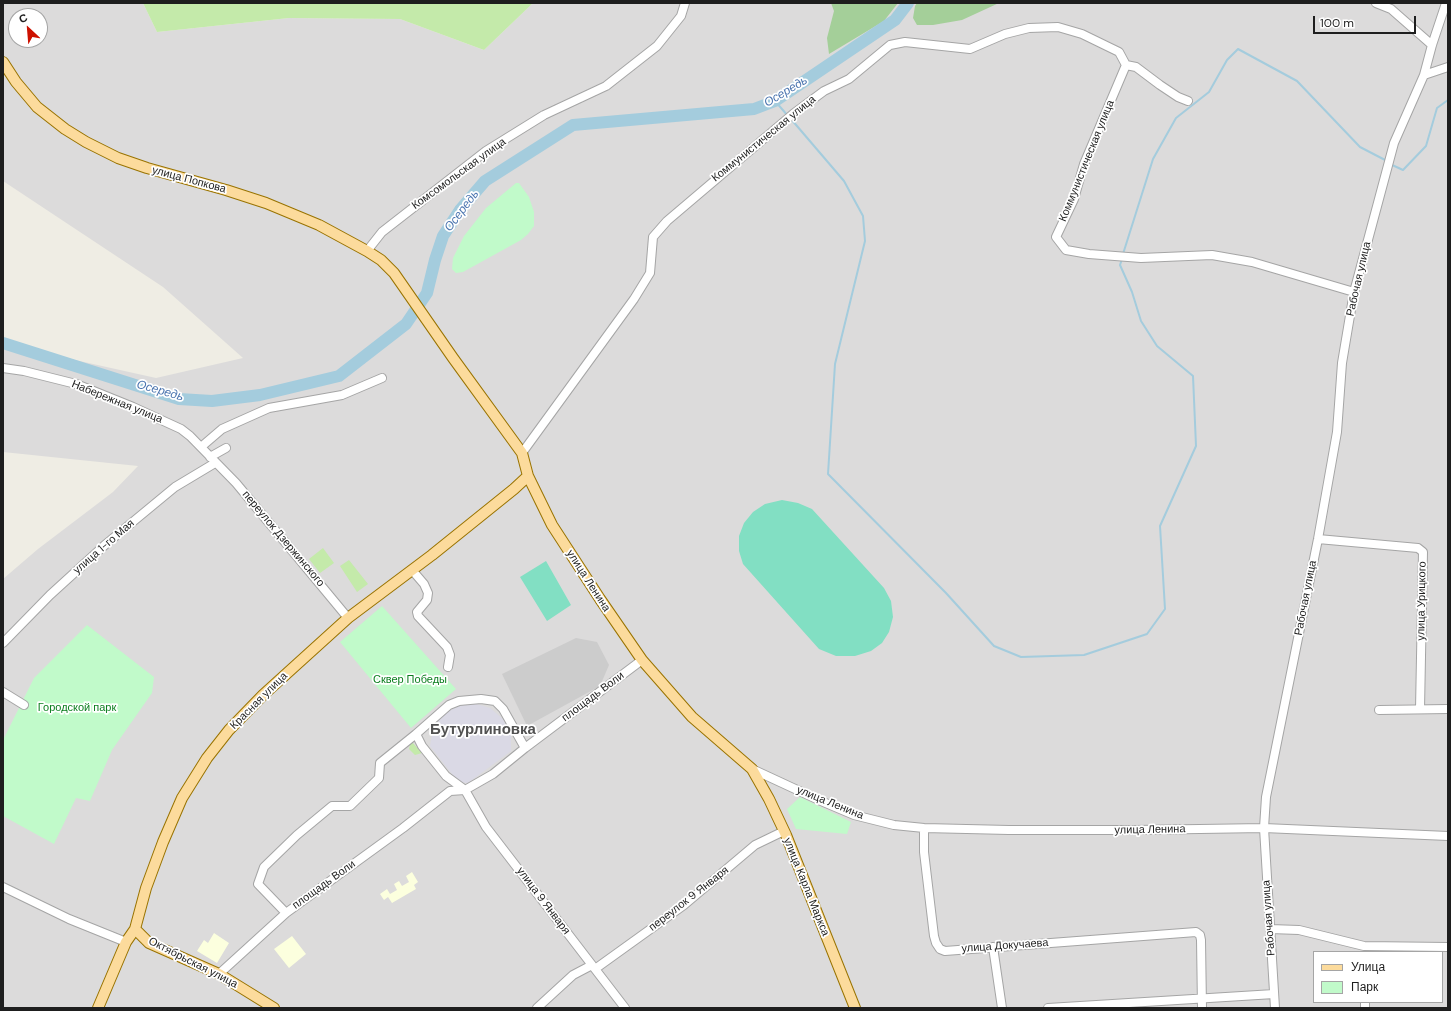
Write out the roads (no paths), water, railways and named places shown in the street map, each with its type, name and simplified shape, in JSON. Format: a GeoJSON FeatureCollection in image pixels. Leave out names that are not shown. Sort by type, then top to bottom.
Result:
{"type":"FeatureCollection","features":[{"type":"Feature","properties":{"kind":"main road","name":"улица Попкова"},"geometry":{"type":"LineString","coordinates":[[3,62],[16,82],[36,107],[65,129],[86,142],[118,158],[147,168],[266,203],[319,225],[367,251],[380,260],[394,273],[439,339]]}},
{"type":"Feature","properties":{"kind":"main road","name":"улица Ленина"},"geometry":{"type":"LineString","coordinates":[[439,339],[522,453],[528,476],[552,525],[642,660],[692,717],[752,769]]}},
{"type":"Feature","properties":{"kind":"main road","name":"Красная улица"},"geometry":{"type":"LineString","coordinates":[[98,1008],[126,942],[135,929],[146,888],[163,842],[182,798],[207,758],[229,730],[263,694],[348,618],[502,499],[528,476]]}},
{"type":"Feature","properties":{"kind":"main road","name":"улица Карла Маркса"},"geometry":{"type":"LineString","coordinates":[[752,769],[769,799],[784,831],[855,1008]]}},
{"type":"Feature","properties":{"kind":"main road","name":"Октябрьская улица"},"geometry":{"type":"LineString","coordinates":[[135,929],[149,943],[219,974],[274,1008]]}},
{"type":"Feature","properties":{"kind":"street","name":"Комсомольская улица"},"geometry":{"type":"LineString","coordinates":[[367,251],[382,232],[486,151],[544,115],[606,86],[657,46],[681,16],[685,3]]}},
{"type":"Feature","properties":{"kind":"street"},"geometry":{"type":"LineString","coordinates":[[1376,3],[1391,9],[1432,45]]}},
{"type":"Feature","properties":{"kind":"street","name":"Рабочая улица"},"geometry":{"type":"LineString","coordinates":[[1276,1008],[1264,828],[1266,797],[1318,540],[1337,432],[1342,363],[1354,292],[1394,143],[1424,75],[1446,3]]}},
{"type":"Feature","properties":{"kind":"street","name":"Коммунистическая улица"},"geometry":{"type":"LineString","coordinates":[[522,453],[634,299],[650,273],[653,237],[667,221],[792,114],[824,91],[849,80],[890,45],[905,42],[970,49],[1005,34],[1029,28],[1058,27],[1082,34],[1119,52],[1126,65],[1084,164],[1074,199],[1056,237],[1066,250],[1089,254],[1141,258],[1212,255],[1252,262],[1354,292]]}},
{"type":"Feature","properties":{"kind":"street"},"geometry":{"type":"LineString","coordinates":[[1126,65],[1136,67],[1155,82],[1188,101]]}},
{"type":"Feature","properties":{"kind":"street"},"geometry":{"type":"LineString","coordinates":[[1424,75],[1448,67]]}},
{"type":"Feature","properties":{"kind":"street","name":"Набережная улица"},"geometry":{"type":"LineString","coordinates":[[3,368],[24,370],[76,384],[134,407],[181,429],[213,460]]}},
{"type":"Feature","properties":{"kind":"street"},"geometry":{"type":"LineString","coordinates":[[201,447],[222,430],[269,408],[342,395],[382,378]]}},
{"type":"Feature","properties":{"kind":"street","name":"улица 1-го Мая"},"geometry":{"type":"LineString","coordinates":[[3,643],[50,595],[106,544],[175,487],[213,460],[226,448]]}},
{"type":"Feature","properties":{"kind":"street","name":"переулок Дзержинского"},"geometry":{"type":"LineString","coordinates":[[213,460],[236,483],[348,618]]}},
{"type":"Feature","properties":{"kind":"street","name":"улица Урицкого"},"geometry":{"type":"LineString","coordinates":[[1318,540],[1418,548],[1423,552],[1420,710]]}},
{"type":"Feature","properties":{"kind":"street"},"geometry":{"type":"LineString","coordinates":[[412,570],[424,584],[428,593],[427,600],[417,612],[418,616],[447,647],[450,655],[448,667]]}},
{"type":"Feature","properties":{"kind":"street","name":"площадь Воли"},"geometry":{"type":"LineString","coordinates":[[524,748],[503,709],[495,701],[481,699],[459,701],[449,705],[380,763],[379,778],[350,806],[332,806],[297,835],[264,867],[258,884],[286,913],[404,828],[450,791],[465,790],[493,774],[524,748],[642,660]]}},
{"type":"Feature","properties":{"kind":"street"},"geometry":{"type":"LineString","coordinates":[[3,692],[24,705]]}},
{"type":"Feature","properties":{"kind":"street"},"geometry":{"type":"LineString","coordinates":[[1379,710],[1448,710]]}},
{"type":"Feature","properties":{"kind":"street"},"geometry":{"type":"LineString","coordinates":[[416,734],[422,746],[446,776],[465,790]]}},
{"type":"Feature","properties":{"kind":"street","name":"улица Ленина"},"geometry":{"type":"LineString","coordinates":[[752,769],[854,815],[888,823],[924,828],[1072,830],[1264,828],[1448,836]]}},
{"type":"Feature","properties":{"kind":"street","name":"улица 9 Января"},"geometry":{"type":"LineString","coordinates":[[465,790],[486,827],[625,1008]]}},
{"type":"Feature","properties":{"kind":"street","name":"улица Докучаева"},"geometry":{"type":"LineString","coordinates":[[924,828],[924,852],[934,936],[938,947],[945,951],[1192,932],[1199,933],[1202,998]]}},
{"type":"Feature","properties":{"kind":"street","name":"переулок 9 Января"},"geometry":{"type":"LineString","coordinates":[[537,1008],[573,975],[593,967],[684,904],[755,846],[784,831]]}},
{"type":"Feature","properties":{"kind":"street"},"geometry":{"type":"LineString","coordinates":[[3,886],[69,919],[126,942]]}},
{"type":"Feature","properties":{"kind":"street"},"geometry":{"type":"LineString","coordinates":[[219,974],[286,913]]}},
{"type":"Feature","properties":{"kind":"street"},"geometry":{"type":"LineString","coordinates":[[1270,929],[1299,930],[1364,949],[1448,947]]}},
{"type":"Feature","properties":{"kind":"street"},"geometry":{"type":"LineString","coordinates":[[993,947],[1002,1008]]}},
{"type":"Feature","properties":{"kind":"street"},"geometry":{"type":"LineString","coordinates":[[1048,1008],[1108,1006],[1202,998],[1274,994]]}},
{"type":"Feature","properties":{"kind":"street"},"geometry":{"type":"LineString","coordinates":[[1202,998],[1202,1008]]}},
{"type":"Feature","properties":{"kind":"waterway","name":"Осередь"},"geometry":{"type":"LineString","coordinates":[[3,343],[179,399],[212,401],[260,395],[339,376],[406,324],[427,293],[435,260],[443,236],[460,210],[485,181],[573,125],[754,109],[775,101],[895,20],[908,3]]}},
{"type":"Feature","properties":{"kind":"waterway"},"geometry":{"type":"LineString","coordinates":[[1123,254],[1153,159],[1176,118],[1209,92],[1227,60],[1238,49],[1297,81],[1360,147],[1387,161]]}},
{"type":"Feature","properties":{"kind":"waterway"},"geometry":{"type":"LineString","coordinates":[[1390,164],[1403,170],[1426,146],[1437,108],[1448,100]]}},
{"type":"Feature","properties":{"kind":"waterway"},"geometry":{"type":"LineString","coordinates":[[775,101],[788,116]]}},
{"type":"Feature","properties":{"kind":"waterway"},"geometry":{"type":"LineString","coordinates":[[791,119],[844,181],[863,216],[865,241],[835,364],[828,474],[946,593],[994,646],[1021,657],[1084,655],[1147,634],[1165,609],[1160,526],[1196,446],[1193,376],[1157,346],[1141,321],[1132,292],[1120,265],[1122,259]]}},
{"type":"Feature","properties":{"kind":"district","name":"Бутурлиновка"},"geometry":{"type":"Point","coordinates":[483,730]}},
{"type":"Feature","properties":{"kind":"park label","name":"Сквер Победы"},"geometry":{"type":"Point","coordinates":[410,680]}},
{"type":"Feature","properties":{"kind":"park label","name":"Городской парк"},"geometry":{"type":"Point","coordinates":[77,708]}}]}
